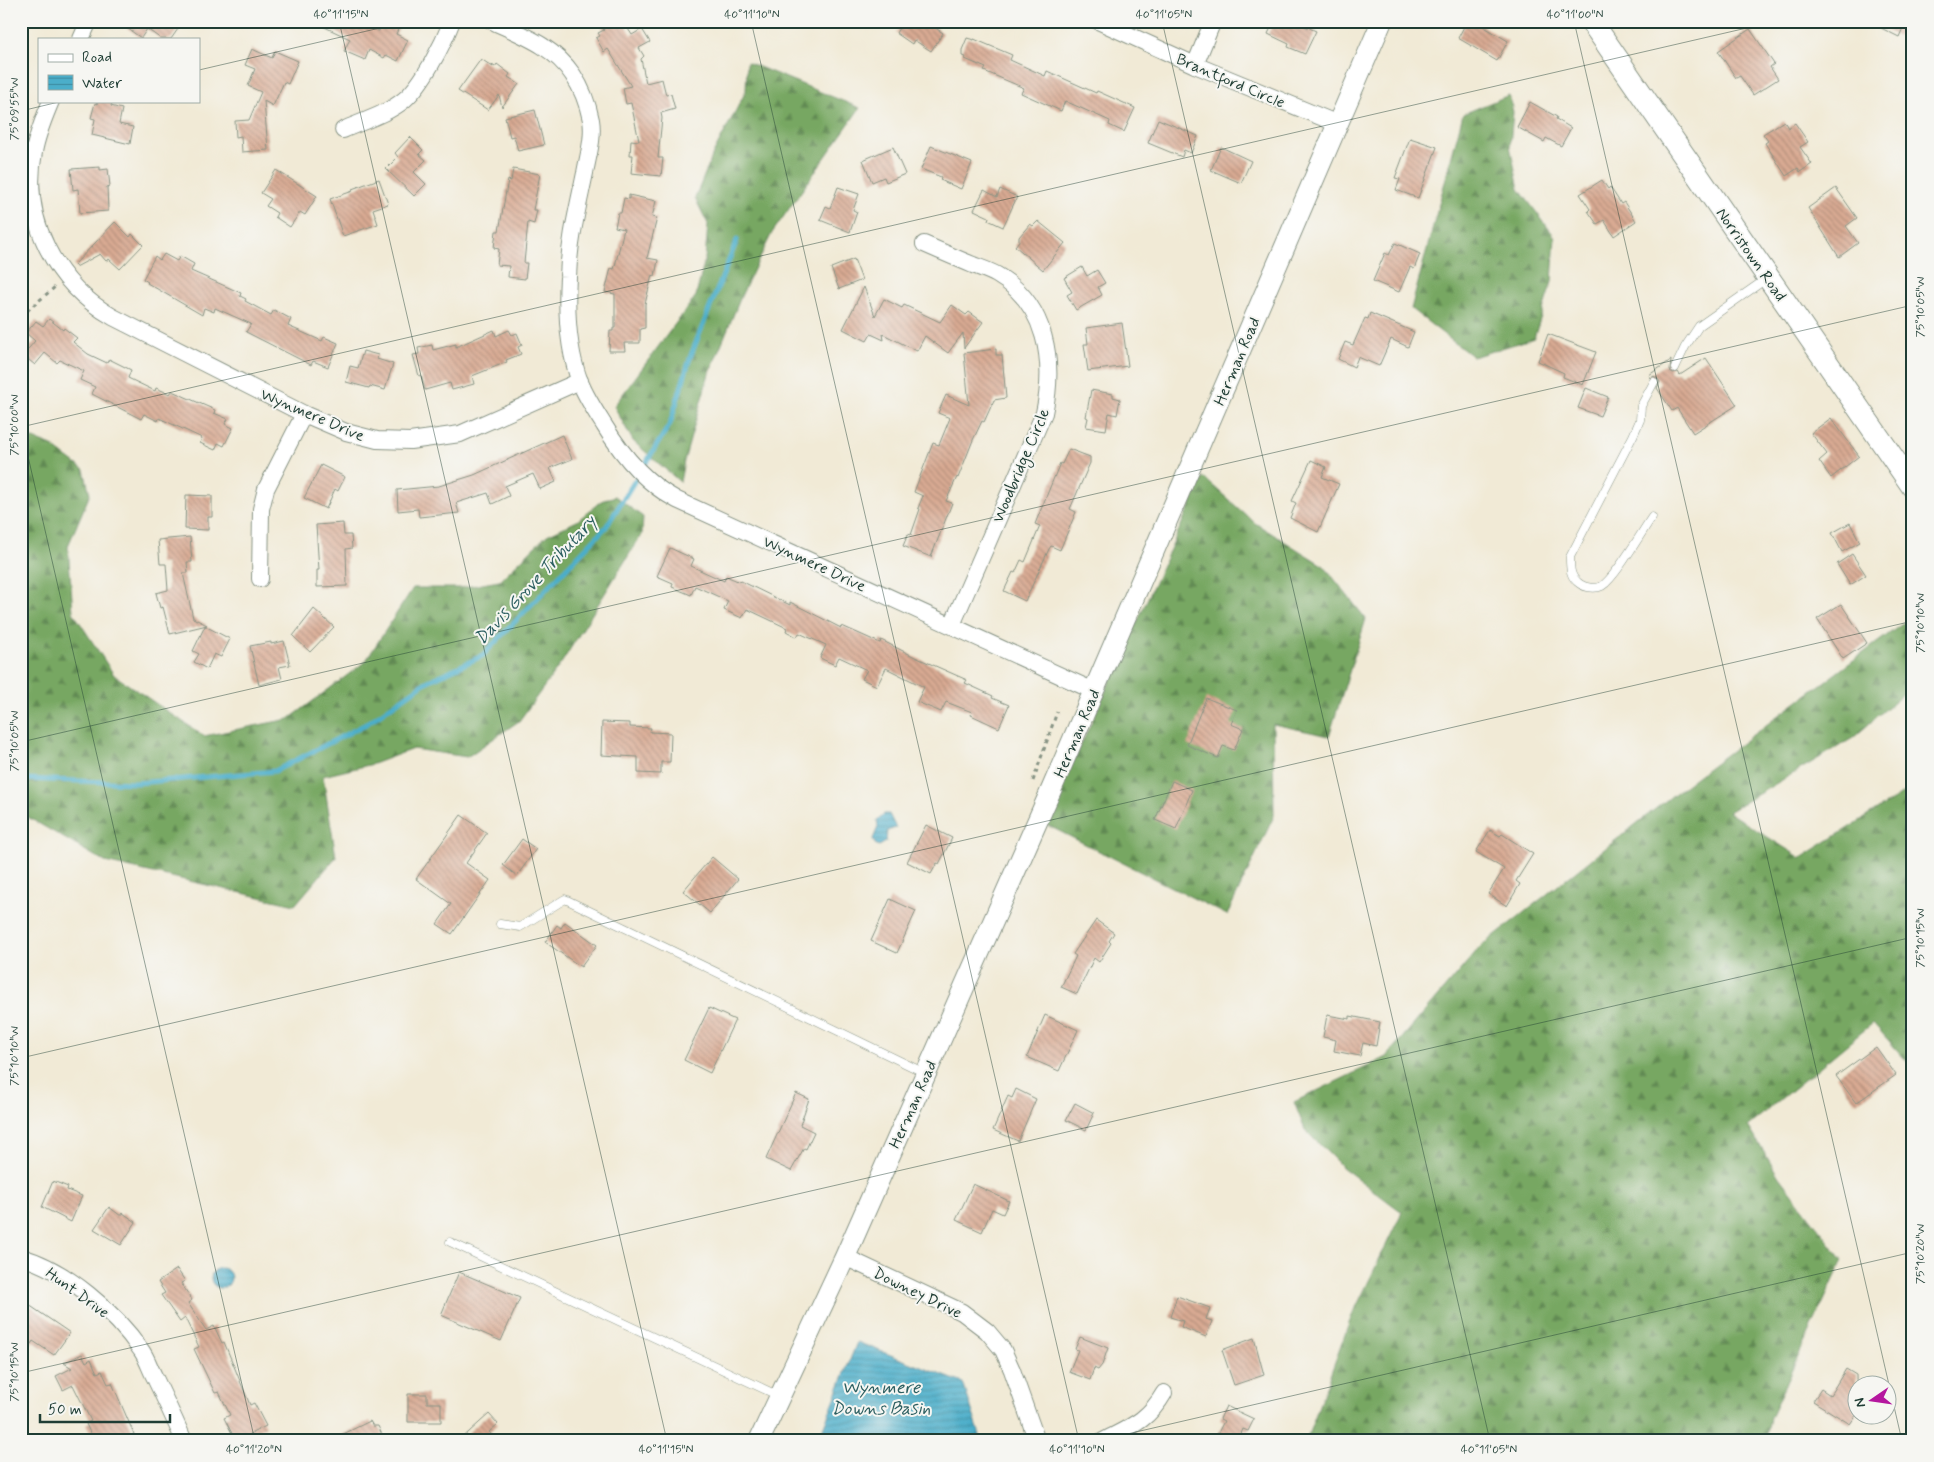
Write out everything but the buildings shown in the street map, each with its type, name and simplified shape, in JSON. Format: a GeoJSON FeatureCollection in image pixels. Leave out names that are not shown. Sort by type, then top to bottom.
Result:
{"type":"FeatureCollection","features":[{"type":"Feature","properties":{"kind":"main road","name":"Norristown Road"},"geometry":{"type":"LineString","coordinates":[[1591,21],[1913,487]]}},
{"type":"Feature","properties":{"kind":"street"},"geometry":{"type":"LineString","coordinates":[[81,38],[89,21]]}},
{"type":"Feature","properties":{"kind":"street"},"geometry":{"type":"LineString","coordinates":[[342,130],[383,113],[404,100],[416,88],[452,21]]}},
{"type":"Feature","properties":{"kind":"street","name":"Wynmere Drive"},"geometry":{"type":"LineString","coordinates":[[492,21],[548,49],[573,74],[581,89],[591,120],[590,146],[568,276],[569,336],[580,381],[608,431],[640,473],[677,500],[1094,692]]}},
{"type":"Feature","properties":{"kind":"street","name":"Brantford Circle"},"geometry":{"type":"LineString","coordinates":[[1098,21],[1195,65],[1338,124]]}},
{"type":"Feature","properties":{"kind":"street"},"geometry":{"type":"LineString","coordinates":[[1195,65],[1213,21]]}},
{"type":"Feature","properties":{"kind":"street","name":"Herman Road"},"geometry":{"type":"LineString","coordinates":[[759,1441],[845,1257],[1094,692],[1382,21]]}},
{"type":"Feature","properties":{"kind":"street","name":"Wynmere Drive"},"geometry":{"type":"LineString","coordinates":[[51,102],[38,132],[32,171],[34,208],[39,228],[48,249],[66,279],[90,301],[113,317],[304,414],[346,432],[369,439],[410,441],[460,434],[580,381]]}},
{"type":"Feature","properties":{"kind":"street","name":"Woodbridge Circle"},"geometry":{"type":"LineString","coordinates":[[924,244],[998,275],[1015,289],[1028,303],[1039,323],[1046,342],[1049,362],[1048,394],[1044,413],[952,625]]}},
{"type":"Feature","properties":{"kind":"street"},"geometry":{"type":"LineString","coordinates":[[260,579],[261,508],[266,489],[304,414]]}},
{"type":"Feature","properties":{"kind":"street","name":"Hunt Drive"},"geometry":{"type":"LineString","coordinates":[[21,1257],[33,1260],[63,1277],[94,1299],[119,1322],[142,1351],[184,1441]]}},
{"type":"Feature","properties":{"kind":"street","name":"Downey Drive"},"geometry":{"type":"LineString","coordinates":[[845,1257],[962,1312],[988,1331],[1003,1350],[1010,1363],[1037,1441]]}},
{"type":"Feature","properties":{"kind":"street"},"geometry":{"type":"LineString","coordinates":[[1103,1441],[1141,1421],[1156,1407],[1164,1393]]}},
{"type":"Feature","properties":{"kind":"lane"},"geometry":{"type":"LineString","coordinates":[[1675,368],[1685,347],[1699,326],[1768,278]]}},
{"type":"Feature","properties":{"kind":"lane"},"geometry":{"type":"LineString","coordinates":[[1652,517],[1611,579],[1600,587],[1585,587],[1573,579],[1570,570],[1570,557],[1633,436],[1640,420],[1641,406],[1654,382]]}},
{"type":"Feature","properties":{"kind":"lane"},"geometry":{"type":"LineString","coordinates":[[500,924],[520,927],[565,899],[925,1073]]}},
{"type":"Feature","properties":{"kind":"lane"},"geometry":{"type":"LineString","coordinates":[[450,1242],[780,1397]]}},
{"type":"Feature","properties":{"kind":"path"},"geometry":{"type":"LineString","coordinates":[[21,316],[66,279]]}},
{"type":"Feature","properties":{"kind":"path"},"geometry":{"type":"LineString","coordinates":[[1032,784],[1057,712]]}},
{"type":"Feature","properties":{"kind":"green space"},"geometry":{"type":"Polygon","coordinates":[[[747,62],[860,108],[772,233],[742,294],[708,377],[684,461],[680,482],[633,441],[614,406],[696,296],[705,259],[708,224],[695,198],[713,154],[746,91],[747,62]]]}},
{"type":"Feature","properties":{"kind":"green space"},"geometry":{"type":"Polygon","coordinates":[[[1509,95],[1513,112],[1510,146],[1519,189],[1555,237],[1552,282],[1534,338],[1473,357],[1411,309],[1463,114],[1509,95]]]}},
{"type":"Feature","properties":{"kind":"green space"},"geometry":{"type":"Polygon","coordinates":[[[21,434],[52,446],[84,470],[90,494],[68,546],[73,612],[114,675],[204,736],[289,719],[365,662],[413,588],[460,588],[499,581],[547,535],[577,521],[601,501],[615,496],[643,517],[642,534],[562,662],[519,721],[467,757],[413,749],[373,764],[323,776],[336,857],[295,905],[105,862],[26,816],[21,826],[21,434]]]}},
{"type":"Feature","properties":{"kind":"green space"},"geometry":{"type":"Polygon","coordinates":[[[1203,477],[1255,523],[1324,566],[1366,619],[1329,736],[1273,724],[1274,816],[1227,915],[1045,824],[1203,477]]]}},
{"type":"Feature","properties":{"kind":"green space"},"geometry":{"type":"Polygon","coordinates":[[[1913,616],[1913,685],[1853,738],[1728,812],[1801,858],[1913,787],[1913,826],[1902,834],[1913,847],[1913,1068],[1873,1023],[1748,1126],[1779,1177],[1843,1260],[1770,1417],[1766,1441],[1306,1441],[1351,1318],[1402,1212],[1342,1167],[1305,1130],[1294,1102],[1385,1058],[1480,947],[1692,780],[1913,616]]]}},
{"type":"Feature","properties":{"kind":"water"},"geometry":{"type":"Polygon","coordinates":[[[884,814],[889,814],[896,828],[887,831],[886,842],[879,846],[875,844],[873,839],[878,827],[877,820],[884,814]]]}},
{"type":"Feature","properties":{"kind":"water"},"geometry":{"type":"Polygon","coordinates":[[[221,1268],[228,1271],[231,1278],[228,1285],[221,1288],[214,1285],[211,1278],[214,1271],[221,1268]]]}},
{"type":"Feature","properties":{"kind":"water","name":"Wynmere Downs Basin"},"geometry":{"type":"Polygon","coordinates":[[[857,1342],[963,1383],[982,1441],[818,1441],[857,1342]]]}},
{"type":"Feature","properties":{"kind":"waterway","name":"Davis Grove Tributary"},"geometry":{"type":"LineString","coordinates":[[21,779],[136,783],[275,771],[366,724],[426,682],[482,656],[606,527],[670,424],[691,355],[737,240]]}}]}
